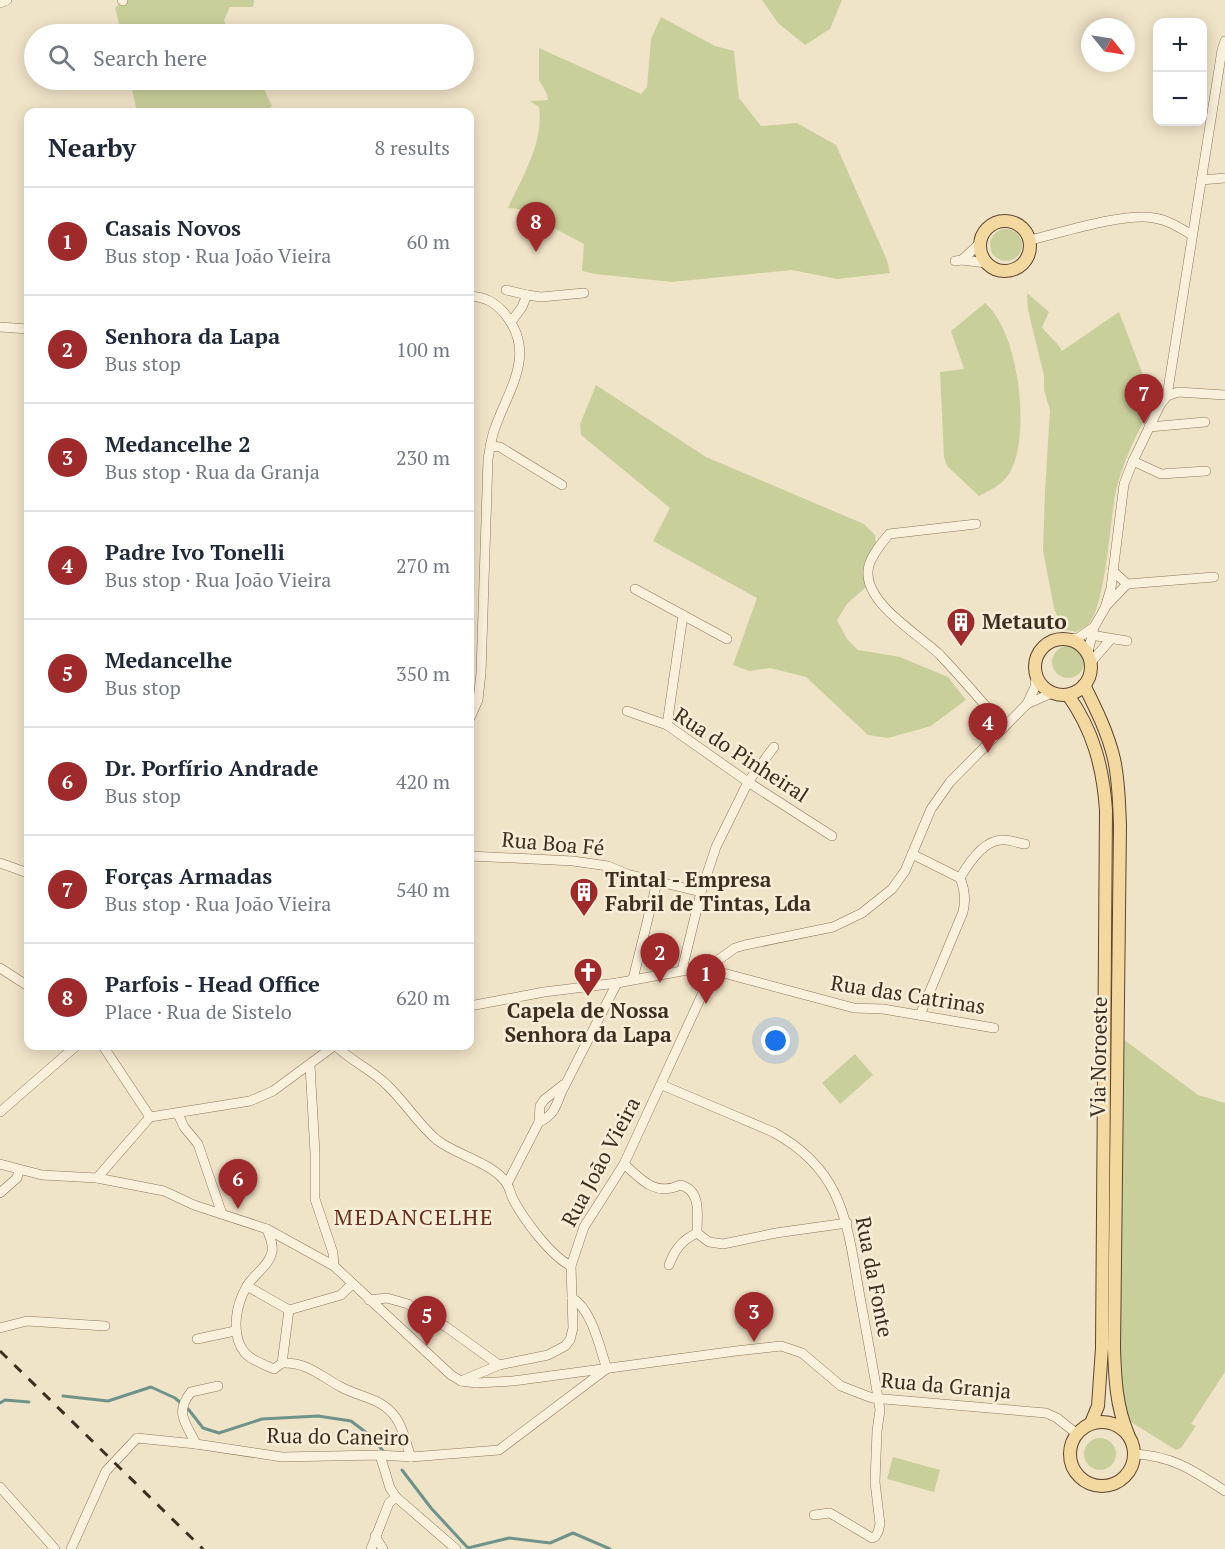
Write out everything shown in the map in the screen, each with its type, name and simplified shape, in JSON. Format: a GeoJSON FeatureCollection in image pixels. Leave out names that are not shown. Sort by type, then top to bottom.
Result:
{"type":"FeatureCollection","features":[{"type":"Feature","properties":{"kind":"main road"},"geometry":{"type":"LineString","coordinates":[[1006,220],[1022,226],[1030,240],[1029,255],[1014,270],[999,271],[986,263],[980,251],[981,236],[991,224],[1006,220]]}},
{"type":"Feature","properties":{"kind":"main road"},"geometry":{"type":"LineString","coordinates":[[1071,639],[1080,643],[1089,657],[1089,677],[1084,686],[1068,695],[1052,693],[1042,687],[1036,678],[1035,661],[1038,652],[1053,640],[1071,639]]}},
{"type":"Feature","properties":{"kind":"main road","name":"Via Noroeste"},"geometry":{"type":"LineString","coordinates":[[1084,686],[1108,737],[1119,795],[1120,918],[1114,1348],[1120,1417],[1128,1434]]}},
{"type":"Feature","properties":{"kind":"main road","name":"Via Noroeste"},"geometry":{"type":"LineString","coordinates":[[1068,695],[1084,720],[1095,746],[1104,781],[1106,810],[1102,1347],[1098,1406],[1091,1423]]}},
{"type":"Feature","properties":{"kind":"main road"},"geometry":{"type":"LineString","coordinates":[[1101,1421],[1120,1426],[1128,1434],[1135,1454],[1133,1465],[1128,1474],[1119,1482],[1109,1486],[1098,1486],[1078,1477],[1072,1468],[1070,1457],[1070,1447],[1077,1434],[1091,1423],[1101,1421]]}},
{"type":"Feature","properties":{"kind":"street"},"geometry":{"type":"LineString","coordinates":[[0,3],[7,0]]}},
{"type":"Feature","properties":{"kind":"street"},"geometry":{"type":"LineString","coordinates":[[1089,657],[1093,631],[1105,608],[1111,588],[1121,497],[1132,461],[1167,396],[1225,41]]}},
{"type":"Feature","properties":{"kind":"street"},"geometry":{"type":"LineString","coordinates":[[1201,180],[1225,178]]}},
{"type":"Feature","properties":{"kind":"street"},"geometry":{"type":"LineString","coordinates":[[1030,240],[1103,222],[1150,217],[1174,225],[1192,235]]}},
{"type":"Feature","properties":{"kind":"street"},"geometry":{"type":"LineString","coordinates":[[979,244],[959,260],[986,263]]}},
{"type":"Feature","properties":{"kind":"street"},"geometry":{"type":"LineString","coordinates":[[506,290],[541,297],[584,293]]}},
{"type":"Feature","properties":{"kind":"street"},"geometry":{"type":"LineString","coordinates":[[511,322],[522,307],[526,295]]}},
{"type":"Feature","properties":{"kind":"street"},"geometry":{"type":"LineString","coordinates":[[474,296],[487,298],[499,307],[511,322],[518,338],[520,360],[515,381],[495,428],[488,459],[481,673],[478,700],[474,709]]}},
{"type":"Feature","properties":{"kind":"street"},"geometry":{"type":"LineString","coordinates":[[0,327],[24,329]]}},
{"type":"Feature","properties":{"kind":"street"},"geometry":{"type":"LineString","coordinates":[[1167,396],[1187,392],[1225,395]]}},
{"type":"Feature","properties":{"kind":"street"},"geometry":{"type":"LineString","coordinates":[[1149,427],[1205,422]]}},
{"type":"Feature","properties":{"kind":"street"},"geometry":{"type":"LineString","coordinates":[[490,446],[500,447],[562,485]]}},
{"type":"Feature","properties":{"kind":"street"},"geometry":{"type":"LineString","coordinates":[[1132,461],[1161,474],[1206,471]]}},
{"type":"Feature","properties":{"kind":"street"},"geometry":{"type":"LineString","coordinates":[[976,524],[889,534],[876,550],[868,567],[870,584],[891,616],[940,655],[1004,727]]}},
{"type":"Feature","properties":{"kind":"street"},"geometry":{"type":"LineString","coordinates":[[1113,571],[1127,584]]}},
{"type":"Feature","properties":{"kind":"street"},"geometry":{"type":"LineString","coordinates":[[1105,608],[1127,584],[1214,577]]}},
{"type":"Feature","properties":{"kind":"street"},"geometry":{"type":"LineString","coordinates":[[635,589],[727,639]]}},
{"type":"Feature","properties":{"kind":"street"},"geometry":{"type":"LineString","coordinates":[[668,725],[683,615]]}},
{"type":"Feature","properties":{"kind":"street"},"geometry":{"type":"LineString","coordinates":[[1071,639],[1093,631],[1111,639],[1127,641]]}},
{"type":"Feature","properties":{"kind":"street"},"geometry":{"type":"LineString","coordinates":[[1089,657],[1111,639]]}},
{"type":"Feature","properties":{"kind":"street","name":"Rua João Vieira"},"geometry":{"type":"LineString","coordinates":[[461,1381],[499,1365],[548,1355],[565,1346],[570,1340],[573,1328],[571,1266],[584,1227],[624,1164],[718,960],[735,948],[833,927],[861,913],[892,889],[900,880],[939,796],[962,769],[1027,704],[1034,690],[1036,678]]}},
{"type":"Feature","properties":{"kind":"street","name":"Rua João Vieira"},"geometry":{"type":"LineString","coordinates":[[1027,704],[1052,693]]}},
{"type":"Feature","properties":{"kind":"street","name":"Rua do Pinheiral"},"geometry":{"type":"LineString","coordinates":[[627,711],[668,725],[748,782],[832,836]]}},
{"type":"Feature","properties":{"kind":"street"},"geometry":{"type":"LineString","coordinates":[[682,970],[701,892],[716,847],[748,782],[774,747]]}},
{"type":"Feature","properties":{"kind":"street"},"geometry":{"type":"LineString","coordinates":[[960,878],[975,855],[993,841],[1009,840],[1025,844]]}},
{"type":"Feature","properties":{"kind":"street"},"geometry":{"type":"LineString","coordinates":[[912,854],[960,878],[966,901],[920,1015]]}},
{"type":"Feature","properties":{"kind":"street","name":"Rua Boa Fé"},"geometry":{"type":"LineString","coordinates":[[474,856],[573,861],[608,866],[657,882],[701,892]]}},
{"type":"Feature","properties":{"kind":"street"},"geometry":{"type":"LineString","coordinates":[[0,863],[24,872]]}},
{"type":"Feature","properties":{"kind":"street"},"geometry":{"type":"LineString","coordinates":[[633,979],[657,882]]}},
{"type":"Feature","properties":{"kind":"street"},"geometry":{"type":"LineString","coordinates":[[0,968],[24,983]]}},
{"type":"Feature","properties":{"kind":"street","name":"Rua das Catrinas"},"geometry":{"type":"LineString","coordinates":[[474,1005],[698,968],[854,1008],[867,1007],[994,1028]]}},
{"type":"Feature","properties":{"kind":"street"},"geometry":{"type":"LineString","coordinates":[[539,1122],[555,1111],[567,1082],[617,983]]}},
{"type":"Feature","properties":{"kind":"street"},"geometry":{"type":"LineString","coordinates":[[0,1112],[71,1050]]}},
{"type":"Feature","properties":{"kind":"street"},"geometry":{"type":"LineString","coordinates":[[106,1050],[150,1117]]}},
{"type":"Feature","properties":{"kind":"street"},"geometry":{"type":"LineString","coordinates":[[98,1178],[150,1117],[250,1101],[273,1091],[330,1050]]}},
{"type":"Feature","properties":{"kind":"street"},"geometry":{"type":"LineString","coordinates":[[340,1050],[388,1086],[436,1139],[448,1148],[481,1163],[507,1185],[516,1205],[533,1227],[558,1257],[571,1266]]}},
{"type":"Feature","properties":{"kind":"street"},"geometry":{"type":"LineString","coordinates":[[310,1065],[315,1199],[333,1253],[334,1266]]}},
{"type":"Feature","properties":{"kind":"street"},"geometry":{"type":"LineString","coordinates":[[507,1185],[539,1122],[540,1106],[544,1100],[567,1082]]}},
{"type":"Feature","properties":{"kind":"street","name":"Rua da Fonte"},"geometry":{"type":"LineString","coordinates":[[662,1084],[773,1132],[800,1148],[827,1179],[838,1198],[847,1223],[879,1399],[875,1482],[879,1533],[872,1538],[830,1513],[814,1515]]}},
{"type":"Feature","properties":{"kind":"street"},"geometry":{"type":"LineString","coordinates":[[178,1114],[184,1127],[198,1144],[222,1214]]}},
{"type":"Feature","properties":{"kind":"street"},"geometry":{"type":"LineString","coordinates":[[0,1164],[42,1175],[98,1178],[164,1191],[194,1205],[267,1229],[334,1266],[436,1364],[461,1381]]}},
{"type":"Feature","properties":{"kind":"street"},"geometry":{"type":"LineString","coordinates":[[624,1164],[640,1180],[653,1188],[666,1190],[680,1185],[693,1192],[696,1198],[697,1233]]}},
{"type":"Feature","properties":{"kind":"street"},"geometry":{"type":"LineString","coordinates":[[0,1193],[17,1178],[19,1170]]}},
{"type":"Feature","properties":{"kind":"street"},"geometry":{"type":"LineString","coordinates":[[697,1233],[709,1242],[723,1244],[776,1233],[847,1223]]}},
{"type":"Feature","properties":{"kind":"street"},"geometry":{"type":"LineString","coordinates":[[267,1229],[272,1252],[268,1261],[247,1286],[236,1319],[235,1331],[245,1355],[274,1369],[282,1364],[291,1363],[313,1369],[342,1387],[382,1403],[397,1419],[411,1457]]}},
{"type":"Feature","properties":{"kind":"street"},"geometry":{"type":"LineString","coordinates":[[669,1265],[678,1246],[697,1233]]}},
{"type":"Feature","properties":{"kind":"street"},"geometry":{"type":"LineString","coordinates":[[247,1286],[289,1311],[341,1295],[352,1284]]}},
{"type":"Feature","properties":{"kind":"street"},"geometry":{"type":"LineString","coordinates":[[369,1300],[387,1298],[408,1304],[432,1321],[445,1326],[499,1365]]}},
{"type":"Feature","properties":{"kind":"street"},"geometry":{"type":"LineString","coordinates":[[572,1298],[585,1311],[607,1369]]}},
{"type":"Feature","properties":{"kind":"street"},"geometry":{"type":"LineString","coordinates":[[282,1364],[289,1311]]}},
{"type":"Feature","properties":{"kind":"street"},"geometry":{"type":"LineString","coordinates":[[0,1328],[27,1321],[105,1326]]}},
{"type":"Feature","properties":{"kind":"street"},"geometry":{"type":"LineString","coordinates":[[197,1339],[235,1331]]}},
{"type":"Feature","properties":{"kind":"street","name":"Rua da Granja"},"geometry":{"type":"LineString","coordinates":[[461,1381],[485,1383],[781,1346],[802,1353],[842,1386],[872,1398],[1046,1413],[1077,1434]]}},
{"type":"Feature","properties":{"kind":"street","name":"Rua do Caneiro"},"geometry":{"type":"LineString","coordinates":[[71,1549],[106,1471],[137,1438],[282,1457],[380,1455],[411,1457],[499,1450],[607,1369]]}},
{"type":"Feature","properties":{"kind":"street"},"geometry":{"type":"LineString","coordinates":[[196,1444],[182,1415],[183,1403],[191,1392],[218,1386]]}},
{"type":"Feature","properties":{"kind":"street"},"geometry":{"type":"LineString","coordinates":[[1135,1454],[1173,1461],[1192,1469],[1225,1491]]}},
{"type":"Feature","properties":{"kind":"street"},"geometry":{"type":"LineString","coordinates":[[380,1455],[390,1488],[396,1497],[456,1549]]}},
{"type":"Feature","properties":{"kind":"street"},"geometry":{"type":"LineString","coordinates":[[0,1487],[55,1549]]}},
{"type":"Feature","properties":{"kind":"street"},"geometry":{"type":"LineString","coordinates":[[371,1549],[389,1503],[396,1497]]}},
{"type":"Feature","properties":{"kind":"street"},"geometry":{"type":"LineString","coordinates":[[375,1536],[383,1549]]}},
{"type":"Feature","properties":{"kind":"green space"},"geometry":{"type":"Polygon","coordinates":[[[123,0],[254,0],[253,7],[230,7],[224,20],[225,24],[119,24],[115,8],[123,0]]]}},
{"type":"Feature","properties":{"kind":"green space"},"geometry":{"type":"Polygon","coordinates":[[[762,0],[842,0],[830,29],[805,45],[778,23],[762,0]]]}},
{"type":"Feature","properties":{"kind":"green space"},"geometry":{"type":"Polygon","coordinates":[[[661,17],[715,46],[734,51],[739,98],[761,126],[797,123],[836,145],[887,260],[890,273],[837,279],[792,270],[672,282],[595,274],[582,271],[584,244],[518,209],[508,208],[531,159],[538,134],[539,107],[530,101],[548,100],[539,80],[539,48],[641,94],[647,87],[651,39],[661,17]]]}},
{"type":"Feature","properties":{"kind":"green space"},"geometry":{"type":"Polygon","coordinates":[[[132,90],[264,90],[272,106],[269,108],[136,108],[132,90]]]}},
{"type":"Feature","properties":{"kind":"green space"},"geometry":{"type":"Polygon","coordinates":[[[1006,229],[1018,233],[1022,245],[1018,257],[1006,261],[994,257],[990,245],[994,233],[1006,229]]]}},
{"type":"Feature","properties":{"kind":"green space"},"geometry":{"type":"Polygon","coordinates":[[[1027,293],[1049,312],[1042,327],[1062,351],[1119,312],[1143,375],[1132,410],[1148,414],[1129,451],[1116,490],[1099,600],[1088,625],[1076,632],[1067,630],[1060,623],[1054,608],[1043,551],[1050,410],[1028,310],[1027,293]]]}},
{"type":"Feature","properties":{"kind":"green space"},"geometry":{"type":"Polygon","coordinates":[[[985,303],[997,317],[1014,360],[1018,385],[1020,436],[1016,457],[1009,474],[999,484],[979,496],[947,466],[944,457],[940,372],[964,369],[951,331],[985,303]]]}},
{"type":"Feature","properties":{"kind":"green space"},"geometry":{"type":"Polygon","coordinates":[[[596,385],[706,457],[864,524],[875,535],[877,554],[871,565],[874,580],[847,604],[837,620],[847,639],[858,650],[900,657],[948,677],[966,700],[931,726],[888,738],[868,735],[806,677],[770,668],[749,671],[733,665],[757,598],[653,541],[670,508],[581,435],[580,424],[596,385]]]}},
{"type":"Feature","properties":{"kind":"green space"},"geometry":{"type":"Polygon","coordinates":[[[1068,646],[1079,651],[1084,662],[1079,673],[1068,678],[1057,673],[1052,662],[1057,651],[1068,646]]]}},
{"type":"Feature","properties":{"kind":"green space"},"geometry":{"type":"Polygon","coordinates":[[[1123,1039],[1198,1095],[1225,1103],[1225,1372],[1191,1424],[1196,1426],[1181,1448],[1176,1450],[1126,1419],[1121,1400],[1119,1361],[1123,1039]]]}},
{"type":"Feature","properties":{"kind":"green space"},"geometry":{"type":"Polygon","coordinates":[[[855,1054],[873,1075],[840,1104],[822,1083],[855,1054]]]}},
{"type":"Feature","properties":{"kind":"green space"},"geometry":{"type":"Polygon","coordinates":[[[1100,1438],[1112,1442],[1116,1454],[1112,1466],[1100,1470],[1088,1466],[1084,1454],[1088,1442],[1100,1438]]]}},
{"type":"Feature","properties":{"kind":"green space"},"geometry":{"type":"Polygon","coordinates":[[[893,1457],[940,1470],[934,1492],[887,1479],[893,1457]]]}},
{"type":"Feature","properties":{"kind":"waterway"},"geometry":{"type":"LineString","coordinates":[[63,1396],[108,1401],[151,1387],[175,1398],[189,1410],[203,1428],[219,1433],[262,1419],[318,1416],[351,1421],[372,1437],[383,1451]]}},
{"type":"Feature","properties":{"kind":"waterway"},"geometry":{"type":"LineString","coordinates":[[0,1403],[5,1400],[29,1402]]}},
{"type":"Feature","properties":{"kind":"waterway"},"geometry":{"type":"LineString","coordinates":[[402,1470],[431,1508],[468,1548],[509,1538],[550,1543],[573,1533],[610,1549]]}},
{"type":"Feature","properties":{"kind":"railway"},"geometry":{"type":"LineString","coordinates":[[0,1351],[203,1549]]}},
{"type":"Feature","properties":{"kind":"place","name":"Parfois - Head Office"},"geometry":{"type":"Point","coordinates":[536,252]}},
{"type":"Feature","properties":{"kind":"place","name":"Forças Armadas"},"geometry":{"type":"Point","coordinates":[1144,424]}},
{"type":"Feature","properties":{"kind":"place","name":"Metauto"},"geometry":{"type":"Point","coordinates":[961,648]}},
{"type":"Feature","properties":{"kind":"place","name":"Padre Ivo Tonelli"},"geometry":{"type":"Point","coordinates":[988,753]}},
{"type":"Feature","properties":{"kind":"place","name":"Tintal - Empresa Fabril de Tintas, Lda"},"geometry":{"type":"Point","coordinates":[584,918]}},
{"type":"Feature","properties":{"kind":"place","name":"Senhora da Lapa"},"geometry":{"type":"Point","coordinates":[660,983]}},
{"type":"Feature","properties":{"kind":"place","name":"Capela de Nossa Senhora da Lapa"},"geometry":{"type":"Point","coordinates":[588,998]}},
{"type":"Feature","properties":{"kind":"place","name":"Casais Novos"},"geometry":{"type":"Point","coordinates":[706,1004]}},
{"type":"Feature","properties":{"kind":"place","name":"Dr. Porfírio Andrade"},"geometry":{"type":"Point","coordinates":[238,1209]}},
{"type":"Feature","properties":{"kind":"place","name":"Medancelhe 2"},"geometry":{"type":"Point","coordinates":[754,1342]}},
{"type":"Feature","properties":{"kind":"place","name":"Medancelhe"},"geometry":{"type":"Point","coordinates":[427,1346]}},
{"type":"Feature","properties":{"kind":"district","name":"MEDANCELHE"},"geometry":{"type":"Point","coordinates":[414,1217]}}]}
